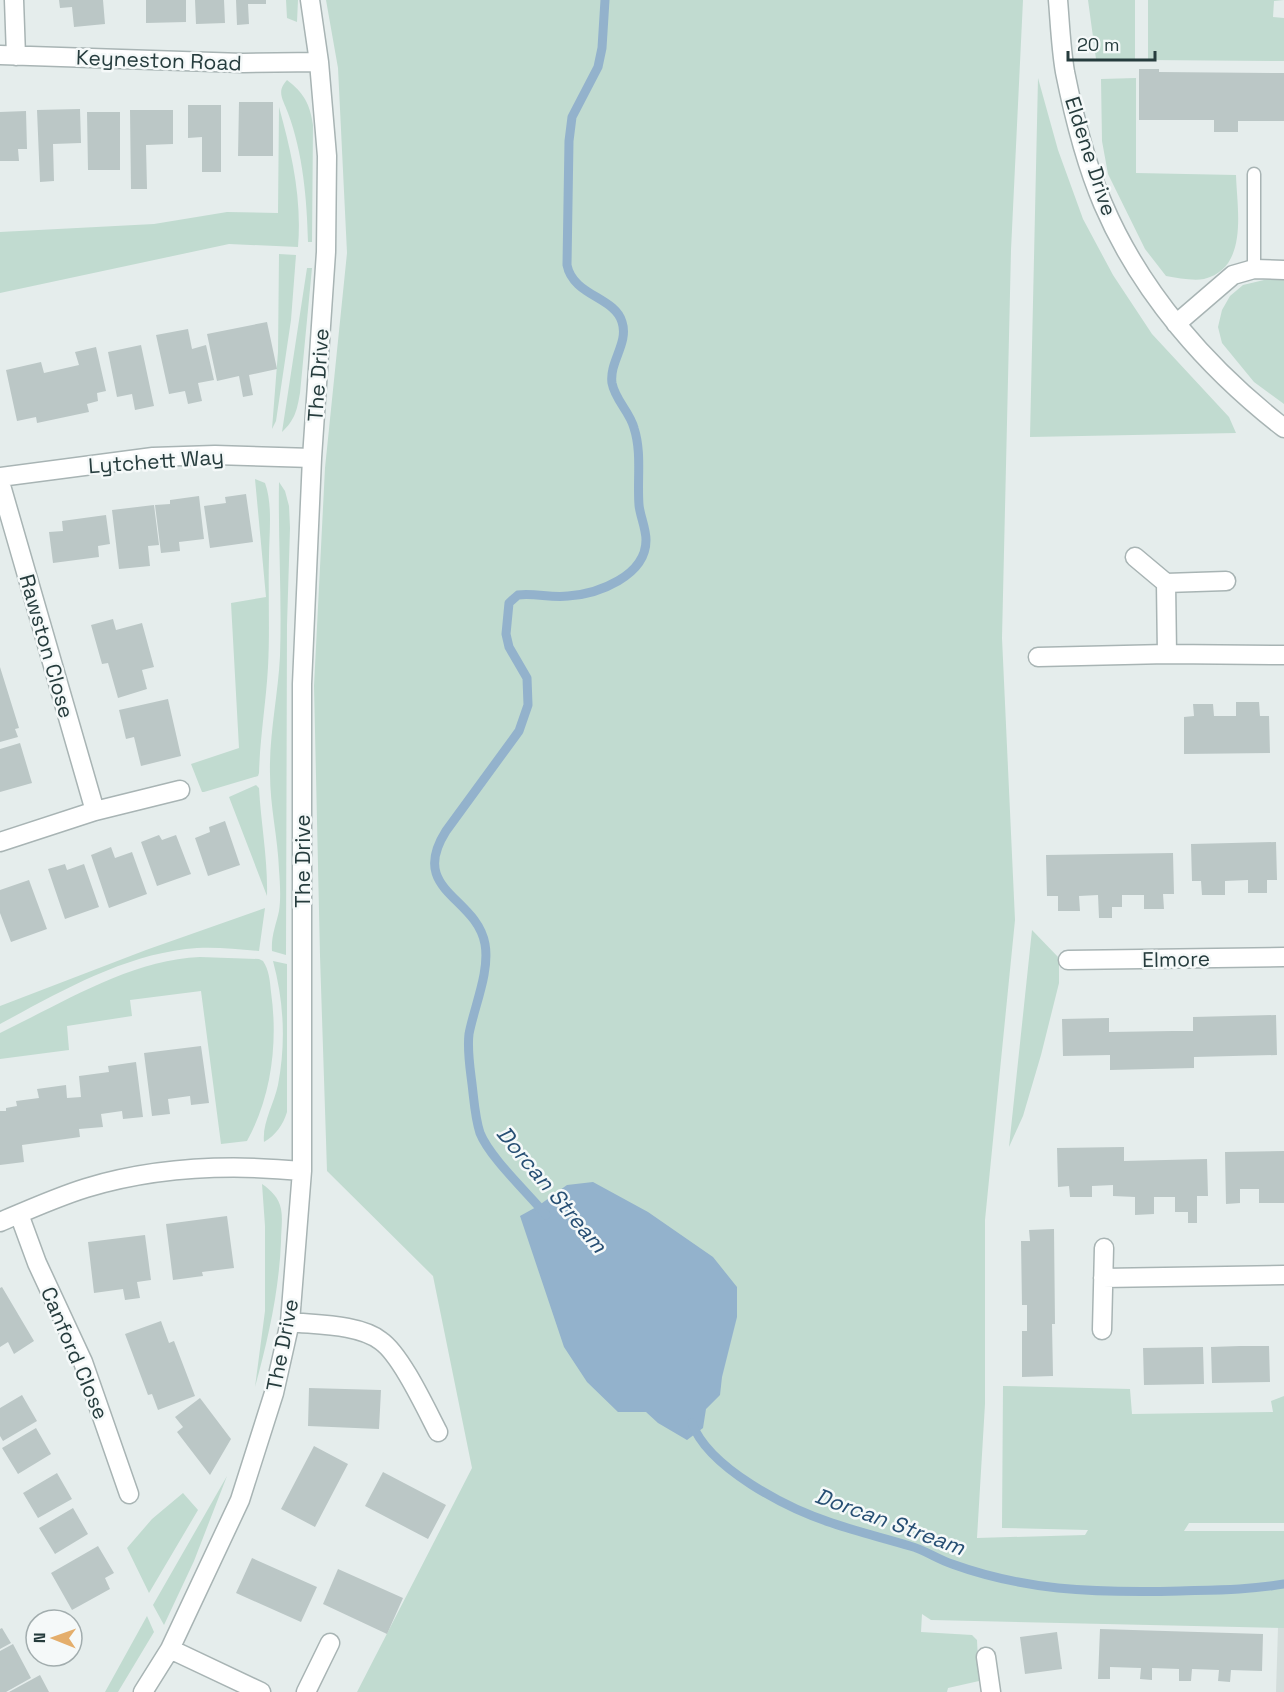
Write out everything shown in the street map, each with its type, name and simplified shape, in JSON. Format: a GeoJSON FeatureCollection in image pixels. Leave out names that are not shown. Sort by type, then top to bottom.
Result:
{"type":"FeatureCollection","features":[{"type":"Feature","properties":{"kind":"street"},"geometry":{"type":"LineString","coordinates":[[8,56],[14,0]]}},
{"type":"Feature","properties":{"kind":"street","name":"The Drive"},"geometry":{"type":"LineString","coordinates":[[142,1692],[170,1649],[240,1500],[274,1393],[290,1322],[302,1171],[302,684],[312,458],[326,252],[327,156],[319,62],[310,0]]}},
{"type":"Feature","properties":{"kind":"street","name":"Eldene Drive"},"geometry":{"type":"LineString","coordinates":[[1058,0],[1065,70],[1080,138],[1103,203],[1133,263],[1176,324],[1231,381],[1284,428]]}},
{"type":"Feature","properties":{"kind":"street","name":"Keyneston Road"},"geometry":{"type":"LineString","coordinates":[[8,56],[243,63],[319,62]]}},
{"type":"Feature","properties":{"kind":"street"},"geometry":{"type":"LineString","coordinates":[[1176,324],[1233,275],[1254,269],[1284,270]]}},
{"type":"Feature","properties":{"kind":"street","name":"Lytchett Way"},"geometry":{"type":"LineString","coordinates":[[0,477],[153,457],[216,455],[312,458]]}},
{"type":"Feature","properties":{"kind":"street","name":"Rawston Close"},"geometry":{"type":"LineString","coordinates":[[0,482],[95,811]]}},
{"type":"Feature","properties":{"kind":"street"},"geometry":{"type":"LineString","coordinates":[[1135,557],[1166,583],[1226,580]]}},
{"type":"Feature","properties":{"kind":"street"},"geometry":{"type":"LineString","coordinates":[[1166,583],[1167,654]]}},
{"type":"Feature","properties":{"kind":"street"},"geometry":{"type":"LineString","coordinates":[[1038,657],[1167,654],[1284,655]]}},
{"type":"Feature","properties":{"kind":"street"},"geometry":{"type":"LineString","coordinates":[[0,842],[95,811],[180,790]]}},
{"type":"Feature","properties":{"kind":"street","name":"Elmore"},"geometry":{"type":"LineString","coordinates":[[1068,960],[1284,957]]}},
{"type":"Feature","properties":{"kind":"street"},"geometry":{"type":"LineString","coordinates":[[0,1222],[86,1188],[158,1173],[207,1168],[261,1167],[302,1171]]}},
{"type":"Feature","properties":{"kind":"street","name":"Canford Close"},"geometry":{"type":"LineString","coordinates":[[19,1214],[37,1263],[83,1362],[129,1494]]}},
{"type":"Feature","properties":{"kind":"street"},"geometry":{"type":"LineString","coordinates":[[1102,1330],[1104,1248]]}},
{"type":"Feature","properties":{"kind":"street"},"geometry":{"type":"LineString","coordinates":[[1103,1278],[1284,1275]]}},
{"type":"Feature","properties":{"kind":"street"},"geometry":{"type":"LineString","coordinates":[[290,1322],[342,1328],[365,1333],[381,1341],[391,1351],[411,1382],[438,1432]]}},
{"type":"Feature","properties":{"kind":"street"},"geometry":{"type":"LineString","coordinates":[[306,1692],[330,1643]]}},
{"type":"Feature","properties":{"kind":"street"},"geometry":{"type":"LineString","coordinates":[[170,1649],[261,1692]]}},
{"type":"Feature","properties":{"kind":"street"},"geometry":{"type":"LineString","coordinates":[[986,1657],[992,1692]]}},
{"type":"Feature","properties":{"kind":"lane"},"geometry":{"type":"LineString","coordinates":[[1254,174],[1254,269]]}},
{"type":"Feature","properties":{"kind":"shaded area"},"geometry":{"type":"Polygon","coordinates":[[[1278,1627],[1284,1628],[1284,1692],[1276,1692],[1278,1627]]]}},
{"type":"Feature","properties":{"kind":"green space"},"geometry":{"type":"Polygon","coordinates":[[[286,0],[298,0],[297,22],[287,18],[286,0]]]}},
{"type":"Feature","properties":{"kind":"green space"},"geometry":{"type":"Polygon","coordinates":[[[326,0],[1023,0],[1011,250],[1002,638],[1015,920],[985,1220],[985,1404],[977,1538],[1085,1535],[1088,1530],[1002,1528],[1003,1386],[1130,1389],[1132,1414],[1273,1412],[1271,1401],[1284,1396],[1284,1523],[1189,1523],[1184,1531],[1284,1531],[1284,1628],[931,1620],[922,1614],[921,1632],[972,1635],[977,1640],[979,1681],[948,1688],[947,1692],[357,1692],[472,1468],[433,1276],[327,1171],[314,686],[325,468],[347,253],[338,68],[326,0]]]}},
{"type":"Feature","properties":{"kind":"green space"},"geometry":{"type":"Polygon","coordinates":[[[1088,0],[1135,0],[1135,60],[1096,59],[1088,0]]]}},
{"type":"Feature","properties":{"kind":"green space"},"geometry":{"type":"Polygon","coordinates":[[[1148,0],[1284,0],[1274,1],[1273,17],[1284,18],[1284,61],[1148,60],[1148,0]]]}},
{"type":"Feature","properties":{"kind":"green space"},"geometry":{"type":"Polygon","coordinates":[[[1038,78],[1058,150],[1083,219],[1113,275],[1152,334],[1229,417],[1236,433],[1030,437],[1038,78]]]}},
{"type":"Feature","properties":{"kind":"green space"},"geometry":{"type":"Polygon","coordinates":[[[1136,78],[1136,173],[1236,175],[1238,220],[1234,250],[1228,263],[1218,273],[1204,279],[1166,276],[1145,249],[1108,174],[1102,141],[1101,79],[1136,78]]]}},
{"type":"Feature","properties":{"kind":"green space"},"geometry":{"type":"Polygon","coordinates":[[[287,80],[305,100],[313,125],[312,242],[308,242],[301,160],[281,92],[287,80]]]}},
{"type":"Feature","properties":{"kind":"green space"},"geometry":{"type":"Polygon","coordinates":[[[279,107],[295,177],[299,211],[298,247],[229,244],[0,293],[0,232],[154,224],[227,212],[278,213],[279,107]]]}},
{"type":"Feature","properties":{"kind":"green space"},"geometry":{"type":"Polygon","coordinates":[[[279,254],[296,255],[291,320],[276,421],[272,429],[278,352],[279,254]]]}},
{"type":"Feature","properties":{"kind":"green space"},"geometry":{"type":"Polygon","coordinates":[[[307,268],[312,268],[300,393],[295,414],[282,432],[307,268]]]}},
{"type":"Feature","properties":{"kind":"green space"},"geometry":{"type":"Polygon","coordinates":[[[1264,280],[1284,280],[1284,404],[1254,382],[1222,343],[1218,327],[1222,310],[1230,296],[1243,285],[1264,280]]]}},
{"type":"Feature","properties":{"kind":"green space"},"geometry":{"type":"Polygon","coordinates":[[[255,479],[265,483],[270,520],[268,667],[259,773],[258,776],[202,792],[191,764],[239,748],[231,603],[266,597],[255,479]]]}},
{"type":"Feature","properties":{"kind":"green space"},"geometry":{"type":"Polygon","coordinates":[[[279,482],[285,491],[289,506],[290,528],[287,625],[286,955],[272,951],[280,896],[270,774],[280,656],[279,482]]]}},
{"type":"Feature","properties":{"kind":"green space"},"geometry":{"type":"Polygon","coordinates":[[[256,785],[259,788],[267,896],[229,797],[256,785]]]}},
{"type":"Feature","properties":{"kind":"green space"},"geometry":{"type":"Polygon","coordinates":[[[265,908],[259,951],[195,948],[161,953],[90,978],[0,1024],[0,1006],[146,950],[265,908]]]}},
{"type":"Feature","properties":{"kind":"green space"},"geometry":{"type":"Polygon","coordinates":[[[1032,930],[1059,958],[1059,983],[1023,1116],[1009,1147],[1032,930]]]}},
{"type":"Feature","properties":{"kind":"green space"},"geometry":{"type":"Polygon","coordinates":[[[200,957],[259,959],[263,961],[268,972],[274,1030],[271,1068],[262,1106],[247,1141],[221,1144],[201,991],[130,1000],[132,1016],[67,1026],[69,1050],[0,1059],[0,1033],[77,994],[125,973],[150,965],[200,957]]]}},
{"type":"Feature","properties":{"kind":"green space"},"geometry":{"type":"Polygon","coordinates":[[[273,961],[287,964],[287,1112],[278,1129],[264,1142],[266,1121],[281,1069],[283,1038],[282,1007],[273,961]]]}},
{"type":"Feature","properties":{"kind":"green space"},"geometry":{"type":"Polygon","coordinates":[[[262,1184],[280,1205],[282,1225],[275,1297],[255,1387],[265,1311],[265,1226],[262,1184]]]}},
{"type":"Feature","properties":{"kind":"green space"},"geometry":{"type":"Polygon","coordinates":[[[227,1476],[194,1561],[164,1625],[153,1605],[227,1476]]]}},
{"type":"Feature","properties":{"kind":"green space"},"geometry":{"type":"Polygon","coordinates":[[[183,1493],[198,1510],[149,1593],[127,1548],[152,1519],[183,1493]]]}},
{"type":"Feature","properties":{"kind":"green space"},"geometry":{"type":"Polygon","coordinates":[[[147,1616],[154,1632],[118,1692],[105,1692],[147,1616]]]}},
{"type":"Feature","properties":{"kind":"water"},"geometry":{"type":"Polygon","coordinates":[[[593,1182],[648,1212],[713,1257],[737,1287],[737,1317],[722,1377],[720,1395],[706,1409],[703,1428],[687,1440],[658,1423],[646,1412],[618,1412],[587,1382],[564,1347],[520,1216],[567,1185],[593,1182]]]}},
{"type":"Feature","properties":{"kind":"building"},"geometry":{"type":"Polygon","coordinates":[[[59,0],[103,0],[105,24],[74,27],[72,7],[60,8],[59,0]]]}},
{"type":"Feature","properties":{"kind":"building"},"geometry":{"type":"Polygon","coordinates":[[[146,0],[186,0],[186,22],[146,23],[146,0]]]}},
{"type":"Feature","properties":{"kind":"building"},"geometry":{"type":"Polygon","coordinates":[[[195,0],[224,0],[225,23],[196,24],[195,0]]]}},
{"type":"Feature","properties":{"kind":"building"},"geometry":{"type":"Polygon","coordinates":[[[236,0],[266,0],[266,4],[248,4],[249,24],[237,25],[236,0]]]}},
{"type":"Feature","properties":{"kind":"building"},"geometry":{"type":"Polygon","coordinates":[[[1139,69],[1159,69],[1159,72],[1284,73],[1284,121],[1238,121],[1238,132],[1214,132],[1214,120],[1139,120],[1139,69]]]}},
{"type":"Feature","properties":{"kind":"building"},"geometry":{"type":"Polygon","coordinates":[[[239,102],[273,102],[273,156],[238,156],[239,102]]]}},
{"type":"Feature","properties":{"kind":"building"},"geometry":{"type":"Polygon","coordinates":[[[188,105],[221,105],[221,172],[202,172],[202,137],[188,138],[188,105]]]}},
{"type":"Feature","properties":{"kind":"building"},"geometry":{"type":"Polygon","coordinates":[[[80,109],[81,143],[53,144],[54,181],[40,182],[37,110],[80,109]]]}},
{"type":"Feature","properties":{"kind":"building"},"geometry":{"type":"Polygon","coordinates":[[[130,110],[173,110],[173,144],[146,145],[147,189],[131,189],[130,110]]]}},
{"type":"Feature","properties":{"kind":"building"},"geometry":{"type":"Polygon","coordinates":[[[26,111],[27,149],[18,149],[19,161],[0,161],[0,112],[26,111]]]}},
{"type":"Feature","properties":{"kind":"building"},"geometry":{"type":"Polygon","coordinates":[[[87,112],[120,112],[120,170],[88,170],[87,112]]]}},
{"type":"Feature","properties":{"kind":"building"},"geometry":{"type":"Polygon","coordinates":[[[267,322],[277,369],[249,375],[253,395],[243,397],[239,376],[217,381],[207,334],[267,322]]]}},
{"type":"Feature","properties":{"kind":"building"},"geometry":{"type":"Polygon","coordinates":[[[188,329],[192,349],[206,345],[214,380],[198,383],[202,401],[188,404],[185,391],[169,394],[156,335],[188,329]]]}},
{"type":"Feature","properties":{"kind":"building"},"geometry":{"type":"Polygon","coordinates":[[[141,345],[154,406],[135,410],[132,394],[117,397],[108,352],[141,345]]]}},
{"type":"Feature","properties":{"kind":"building"},"geometry":{"type":"Polygon","coordinates":[[[96,347],[106,391],[97,393],[98,401],[87,404],[89,412],[37,423],[36,417],[17,421],[6,370],[41,362],[44,373],[79,365],[75,352],[96,347]]]}},
{"type":"Feature","properties":{"kind":"building"},"geometry":{"type":"Polygon","coordinates":[[[246,494],[253,542],[210,548],[204,506],[226,503],[225,497],[246,494]]]}},
{"type":"Feature","properties":{"kind":"building"},"geometry":{"type":"Polygon","coordinates":[[[199,496],[204,539],[179,542],[180,551],[161,553],[155,505],[170,504],[170,500],[199,496]]]}},
{"type":"Feature","properties":{"kind":"building"},"geometry":{"type":"Polygon","coordinates":[[[154,505],[159,545],[148,546],[150,566],[119,569],[112,510],[154,505]]]}},
{"type":"Feature","properties":{"kind":"building"},"geometry":{"type":"Polygon","coordinates":[[[106,515],[110,544],[98,546],[99,557],[53,563],[49,532],[63,531],[62,521],[106,515]]]}},
{"type":"Feature","properties":{"kind":"building"},"geometry":{"type":"Polygon","coordinates":[[[113,619],[116,630],[142,623],[154,667],[142,670],[147,689],[118,698],[108,663],[102,664],[91,625],[113,619]]]}},
{"type":"Feature","properties":{"kind":"building"},"geometry":{"type":"Polygon","coordinates":[[[0,667],[19,728],[15,729],[18,737],[0,742],[0,667]]]}},
{"type":"Feature","properties":{"kind":"building"},"geometry":{"type":"Polygon","coordinates":[[[168,699],[181,756],[141,766],[134,737],[126,739],[119,710],[168,699]]]}},
{"type":"Feature","properties":{"kind":"building"},"geometry":{"type":"Polygon","coordinates":[[[1236,702],[1259,702],[1260,716],[1269,716],[1270,753],[1184,754],[1184,717],[1194,716],[1193,704],[1213,704],[1214,716],[1236,716],[1236,702]]]}},
{"type":"Feature","properties":{"kind":"building"},"geometry":{"type":"Polygon","coordinates":[[[20,743],[32,783],[0,792],[0,749],[20,743]]]}},
{"type":"Feature","properties":{"kind":"building"},"geometry":{"type":"Polygon","coordinates":[[[225,821],[240,865],[208,876],[195,838],[210,832],[209,827],[225,821]]]}},
{"type":"Feature","properties":{"kind":"building"},"geometry":{"type":"Polygon","coordinates":[[[159,835],[162,840],[176,835],[191,874],[157,886],[141,842],[159,835]]]}},
{"type":"Feature","properties":{"kind":"building"},"geometry":{"type":"Polygon","coordinates":[[[1276,842],[1277,880],[1267,880],[1267,893],[1248,893],[1248,880],[1225,881],[1225,895],[1202,895],[1201,881],[1192,881],[1191,844],[1276,842]]]}},
{"type":"Feature","properties":{"kind":"building"},"geometry":{"type":"Polygon","coordinates":[[[111,847],[115,858],[132,852],[147,894],[109,908],[91,855],[111,847]]]}},
{"type":"Feature","properties":{"kind":"building"},"geometry":{"type":"Polygon","coordinates":[[[1173,853],[1174,894],[1163,894],[1164,909],[1144,909],[1144,895],[1122,895],[1122,907],[1112,907],[1112,918],[1099,918],[1098,895],[1079,896],[1080,911],[1058,911],[1058,896],[1047,896],[1046,855],[1173,853]]]}},
{"type":"Feature","properties":{"kind":"building"},"geometry":{"type":"Polygon","coordinates":[[[65,864],[67,870],[84,864],[99,907],[65,919],[48,869],[65,864]]]}},
{"type":"Feature","properties":{"kind":"building"},"geometry":{"type":"Polygon","coordinates":[[[29,880],[47,929],[11,942],[0,913],[0,890],[29,880]]]}},
{"type":"Feature","properties":{"kind":"building"},"geometry":{"type":"Polygon","coordinates":[[[1276,1015],[1277,1055],[1194,1057],[1194,1068],[1110,1070],[1110,1055],[1063,1056],[1062,1019],[1109,1018],[1109,1032],[1193,1031],[1193,1017],[1276,1015]]]}},
{"type":"Feature","properties":{"kind":"building"},"geometry":{"type":"Polygon","coordinates":[[[201,1046],[209,1103],[191,1105],[190,1096],[168,1099],[170,1114],[152,1116],[144,1053],[201,1046]]]}},
{"type":"Feature","properties":{"kind":"building"},"geometry":{"type":"Polygon","coordinates":[[[136,1062],[143,1117],[123,1119],[122,1111],[101,1114],[103,1127],[79,1129],[80,1137],[22,1145],[24,1162],[0,1165],[0,1111],[17,1106],[16,1101],[39,1098],[37,1089],[66,1085],[67,1098],[81,1097],[79,1076],[109,1072],[108,1066],[136,1062]]]}},
{"type":"Feature","properties":{"kind":"building"},"geometry":{"type":"Polygon","coordinates":[[[1124,1147],[1124,1161],[1207,1159],[1208,1196],[1197,1196],[1197,1223],[1188,1223],[1188,1212],[1175,1212],[1175,1197],[1154,1197],[1154,1214],[1135,1215],[1135,1197],[1113,1196],[1113,1185],[1092,1186],[1092,1197],[1070,1197],[1069,1186],[1058,1187],[1057,1148],[1124,1147]]]}},
{"type":"Feature","properties":{"kind":"building"},"geometry":{"type":"Polygon","coordinates":[[[1284,1151],[1284,1203],[1259,1203],[1259,1189],[1240,1189],[1240,1203],[1226,1204],[1225,1152],[1284,1151]]]}},
{"type":"Feature","properties":{"kind":"building"},"geometry":{"type":"Polygon","coordinates":[[[227,1216],[234,1268],[202,1272],[203,1276],[173,1280],[166,1224],[227,1216]]]}},
{"type":"Feature","properties":{"kind":"building"},"geometry":{"type":"Polygon","coordinates":[[[1054,1229],[1053,1376],[1022,1377],[1022,1331],[1027,1331],[1027,1305],[1022,1305],[1021,1241],[1030,1241],[1029,1230],[1054,1229]]]}},
{"type":"Feature","properties":{"kind":"building"},"geometry":{"type":"Polygon","coordinates":[[[145,1235],[151,1280],[137,1282],[140,1298],[125,1300],[123,1289],[94,1293],[88,1242],[145,1235]]]}},
{"type":"Feature","properties":{"kind":"building"},"geometry":{"type":"Polygon","coordinates":[[[2,1287],[34,1341],[14,1354],[8,1342],[0,1347],[0,1288],[2,1287]]]}},
{"type":"Feature","properties":{"kind":"building"},"geometry":{"type":"Polygon","coordinates":[[[161,1321],[169,1343],[174,1341],[195,1396],[158,1410],[152,1394],[148,1395],[125,1334],[161,1321]]]}},
{"type":"Feature","properties":{"kind":"building"},"geometry":{"type":"Polygon","coordinates":[[[1269,1346],[1270,1382],[1212,1383],[1211,1347],[1269,1346]]]}},
{"type":"Feature","properties":{"kind":"building"},"geometry":{"type":"Polygon","coordinates":[[[1203,1347],[1204,1384],[1144,1385],[1143,1348],[1203,1347]]]}},
{"type":"Feature","properties":{"kind":"building"},"geometry":{"type":"Polygon","coordinates":[[[309,1388],[381,1390],[379,1429],[308,1426],[309,1388]]]}},
{"type":"Feature","properties":{"kind":"building"},"geometry":{"type":"Polygon","coordinates":[[[22,1395],[37,1421],[3,1441],[0,1436],[0,1408],[22,1395]]]}},
{"type":"Feature","properties":{"kind":"building"},"geometry":{"type":"Polygon","coordinates":[[[200,1398],[231,1439],[210,1475],[177,1432],[183,1427],[175,1417],[200,1398]]]}},
{"type":"Feature","properties":{"kind":"building"},"geometry":{"type":"Polygon","coordinates":[[[36,1428],[51,1454],[18,1474],[2,1448],[36,1428]]]}},
{"type":"Feature","properties":{"kind":"building"},"geometry":{"type":"Polygon","coordinates":[[[314,1446],[348,1464],[315,1527],[281,1509],[314,1446]]]}},
{"type":"Feature","properties":{"kind":"building"},"geometry":{"type":"Polygon","coordinates":[[[383,1472],[446,1505],[428,1539],[365,1506],[383,1472]]]}},
{"type":"Feature","properties":{"kind":"building"},"geometry":{"type":"Polygon","coordinates":[[[57,1473],[72,1499],[38,1518],[23,1493],[57,1473]]]}},
{"type":"Feature","properties":{"kind":"building"},"geometry":{"type":"Polygon","coordinates":[[[73,1508],[88,1534],[55,1554],[39,1528],[73,1508]]]}},
{"type":"Feature","properties":{"kind":"building"},"geometry":{"type":"Polygon","coordinates":[[[98,1546],[114,1573],[105,1578],[110,1589],[76,1608],[71,1608],[51,1573],[98,1546]]]}},
{"type":"Feature","properties":{"kind":"building"},"geometry":{"type":"Polygon","coordinates":[[[252,1558],[317,1587],[301,1622],[236,1593],[252,1558]]]}},
{"type":"Feature","properties":{"kind":"building"},"geometry":{"type":"Polygon","coordinates":[[[338,1569],[403,1598],[387,1634],[323,1604],[338,1569]]]}},
{"type":"Feature","properties":{"kind":"building"},"geometry":{"type":"Polygon","coordinates":[[[2,1628],[11,1643],[0,1649],[0,1629],[2,1628]]]}},
{"type":"Feature","properties":{"kind":"building"},"geometry":{"type":"Polygon","coordinates":[[[1100,1629],[1263,1634],[1262,1671],[1231,1670],[1230,1682],[1218,1681],[1219,1670],[1192,1669],[1191,1681],[1179,1681],[1179,1669],[1152,1668],[1152,1680],[1140,1679],[1141,1668],[1110,1667],[1110,1679],[1098,1679],[1100,1629]]]}},
{"type":"Feature","properties":{"kind":"building"},"geometry":{"type":"Polygon","coordinates":[[[1057,1632],[1062,1669],[1025,1674],[1020,1637],[1057,1632]]]}},
{"type":"Feature","properties":{"kind":"building"},"geometry":{"type":"Polygon","coordinates":[[[13,1644],[31,1678],[6,1692],[0,1692],[0,1651],[13,1644]]]}},
{"type":"Feature","properties":{"kind":"building"},"geometry":{"type":"Polygon","coordinates":[[[40,1675],[49,1692],[9,1692],[40,1675]]]}},
{"type":"Feature","properties":{"kind":"waterway","name":"Dorcan Stream"},"geometry":{"type":"LineString","coordinates":[[546,1215],[492,1153],[480,1133],[474,1103],[468,1040],[483,978],[485,944],[479,928],[470,915],[439,880],[435,867],[436,851],[446,831],[519,731],[528,705],[527,678],[509,647],[506,634],[509,603],[518,595],[568,596],[606,587],[629,573],[644,553],[646,536],[639,505],[639,456],[636,437],[632,422],[616,395],[612,383],[613,368],[623,337],[622,322],[611,307],[577,283],[567,265],[569,141],[572,117],[598,67],[602,48],[605,0]]}},
{"type":"Feature","properties":{"kind":"waterway","name":"Dorcan Stream"},"geometry":{"type":"LineString","coordinates":[[692,1423],[701,1440],[714,1456],[751,1485],[794,1508],[814,1517],[915,1548],[977,1572],[1044,1586],[1104,1591],[1219,1590],[1284,1584]]}}]}
